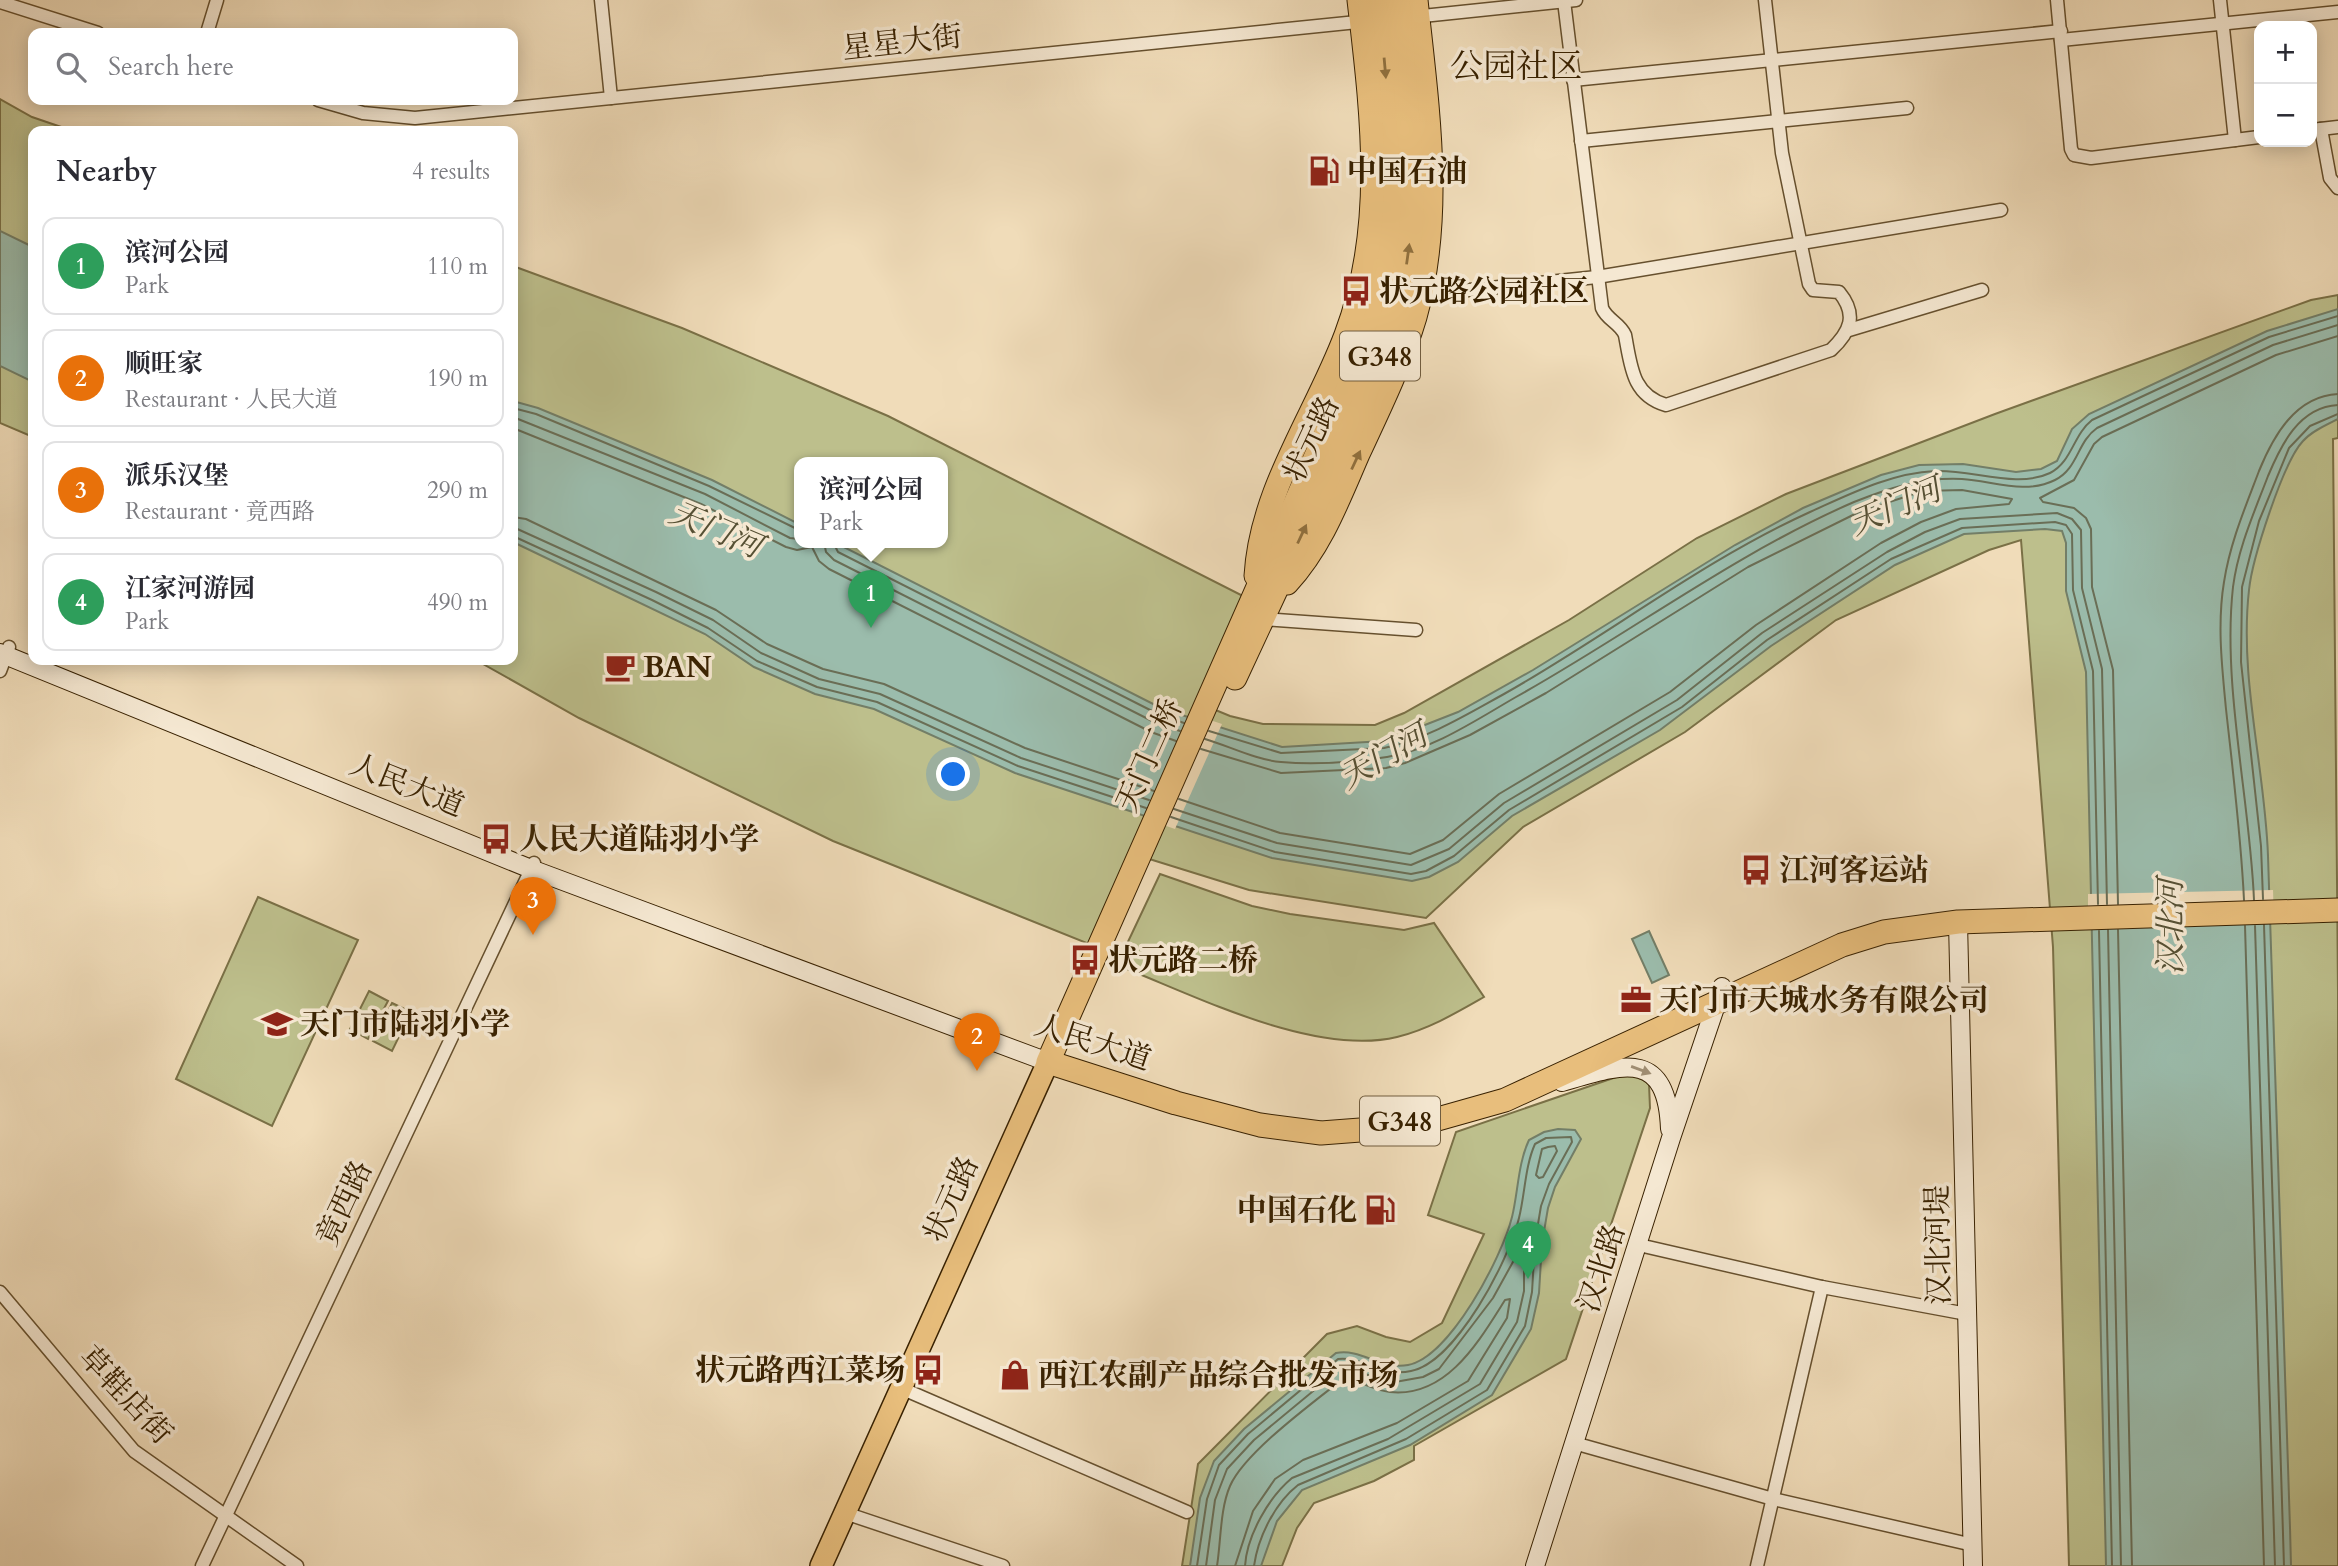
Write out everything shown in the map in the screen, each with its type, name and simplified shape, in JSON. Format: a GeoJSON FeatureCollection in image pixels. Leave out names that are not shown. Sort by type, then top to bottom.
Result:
{"type":"FeatureCollection","features":[{"type":"Feature","properties":{"kind":"highway","name":"状元路"},"geometry":{"type":"LineString","coordinates":[[1263,605],[1367,334],[1384,268],[1383,205],[1389,105],[1389,9]]}},
{"type":"Feature","properties":{"kind":"highway","name":"状元路"},"geometry":{"type":"LineString","coordinates":[[1225,682],[1362,405],[1392,325],[1407,262],[1413,179],[1389,9]]}},
{"type":"Feature","properties":{"kind":"highway"},"geometry":{"type":"LineString","coordinates":[[1383,205],[1371,122],[1389,9]]}},
{"type":"Feature","properties":{"kind":"highway"},"geometry":{"type":"LineString","coordinates":[[1263,605],[1317,545],[1393,378],[1420,295],[1431,210],[1430,137],[1389,9]]}},
{"type":"Feature","properties":{"kind":"highway"},"geometry":{"type":"LineString","coordinates":[[1371,122],[1389,105]]}},
{"type":"Feature","properties":{"kind":"highway"},"geometry":{"type":"LineString","coordinates":[[1413,179],[1431,210]]}},
{"type":"Feature","properties":{"kind":"highway","name":"天门二桥"},"geometry":{"type":"LineString","coordinates":[[1145,860],[1225,682]]}},
{"type":"Feature","properties":{"kind":"highway","name":"状元路"},"geometry":{"type":"LineString","coordinates":[[1054,1059],[1145,860]]}},
{"type":"Feature","properties":{"kind":"highway","name":"G348"},"geometry":{"type":"LineString","coordinates":[[2029,911],[2335,904]]}},
{"type":"Feature","properties":{"kind":"highway","name":"人民大道"},"geometry":{"type":"LineString","coordinates":[[1054,1059],[1223,1117],[1307,1132],[1351,1133],[1413,1126],[1505,1100],[1720,996],[1841,931],[1875,921],[1945,910],[2029,911]]}},
{"type":"Feature","properties":{"kind":"highway","name":"人民大道"},"geometry":{"type":"LineString","coordinates":[[1054,1059],[1260,1119],[1317,1127],[1380,1124],[1445,1111],[1480,1098],[1862,938],[1907,928],[2029,911]]}},
{"type":"Feature","properties":{"kind":"main road","name":"人民大道"},"geometry":{"type":"LineString","coordinates":[[3,654],[28,656]]}},
{"type":"Feature","properties":{"kind":"main road","name":"人民大道"},"geometry":{"type":"LineString","coordinates":[[3,654],[28,664]]}},
{"type":"Feature","properties":{"kind":"main road","name":"人民大道"},"geometry":{"type":"LineString","coordinates":[[30,665],[533,866],[1054,1059]]}},
{"type":"Feature","properties":{"kind":"main road","name":"人民大道"},"geometry":{"type":"LineString","coordinates":[[52,665],[533,866]]}},
{"type":"Feature","properties":{"kind":"main road","name":"汉北河堤"},"geometry":{"type":"LineString","coordinates":[[1958,922],[1973,1566]]}},
{"type":"Feature","properties":{"kind":"main road","name":"汉北路"},"geometry":{"type":"LineString","coordinates":[[1535,1566],[1671,1138],[1720,996]]}},
{"type":"Feature","properties":{"kind":"main road","name":"状元路"},"geometry":{"type":"LineString","coordinates":[[821,1566],[909,1392],[1054,1059]]}},
{"type":"Feature","properties":{"kind":"main road","name":"状元路"},"geometry":{"type":"LineString","coordinates":[[831,1566],[849,1514],[1054,1059]]}},
{"type":"Feature","properties":{"kind":"main road"},"geometry":{"type":"LineString","coordinates":[[1505,1100],[1605,1070],[1640,1067],[1648,1070],[1661,1083],[1670,1108],[1671,1138]]}},
{"type":"Feature","properties":{"kind":"street"},"geometry":{"type":"LineString","coordinates":[[209,28],[217,0]]}},
{"type":"Feature","properties":{"kind":"street"},"geometry":{"type":"LineString","coordinates":[[601,0],[611,98]]}},
{"type":"Feature","properties":{"kind":"street"},"geometry":{"type":"LineString","coordinates":[[1765,0],[1782,153],[1809,284],[1813,290],[1839,292],[1849,311],[1849,330]]}},
{"type":"Feature","properties":{"kind":"street"},"geometry":{"type":"LineString","coordinates":[[2057,0],[2071,149],[2074,155],[2091,158],[2254,138]]}},
{"type":"Feature","properties":{"kind":"street"},"geometry":{"type":"LineString","coordinates":[[2220,0],[2235,140]]}},
{"type":"Feature","properties":{"kind":"street"},"geometry":{"type":"LineString","coordinates":[[1570,1],[1573,80],[1597,277],[1605,315],[1623,329],[1635,383],[1658,402],[1666,405],[1831,351],[1849,330],[1982,290]]}},
{"type":"Feature","properties":{"kind":"street","name":"星星大街"},"geometry":{"type":"LineString","coordinates":[[335,105],[363,113],[415,118],[1389,9],[1570,1]]}},
{"type":"Feature","properties":{"kind":"street"},"geometry":{"type":"LineString","coordinates":[[0,2],[82,28]]}},
{"type":"Feature","properties":{"kind":"street"},"geometry":{"type":"LineString","coordinates":[[1573,80],[1772,60],[2338,12]]}},
{"type":"Feature","properties":{"kind":"street"},"geometry":{"type":"LineString","coordinates":[[1581,141],[1907,108]]}},
{"type":"Feature","properties":{"kind":"street"},"geometry":{"type":"LineString","coordinates":[[2338,127],[2317,130],[2330,178],[2338,188]]}},
{"type":"Feature","properties":{"kind":"street"},"geometry":{"type":"LineString","coordinates":[[1420,295],[1597,277],[2001,210]]}},
{"type":"Feature","properties":{"kind":"street"},"geometry":{"type":"LineString","coordinates":[[1263,605],[1416,630]]}},
{"type":"Feature","properties":{"kind":"street","name":"竟西路"},"geometry":{"type":"LineString","coordinates":[[202,1566],[533,866]]}},
{"type":"Feature","properties":{"kind":"street"},"geometry":{"type":"LineString","coordinates":[[1639,1245],[1822,1287],[1967,1314]]}},
{"type":"Feature","properties":{"kind":"street"},"geometry":{"type":"LineString","coordinates":[[1757,1566],[1822,1287]]}},
{"type":"Feature","properties":{"kind":"street","name":"草鞋店街"},"geometry":{"type":"LineString","coordinates":[[0,1293],[134,1451],[297,1566]]}},
{"type":"Feature","properties":{"kind":"street"},"geometry":{"type":"LineString","coordinates":[[909,1392],[1187,1513]]}},
{"type":"Feature","properties":{"kind":"street"},"geometry":{"type":"LineString","coordinates":[[1574,1443],[1773,1499],[1973,1545]]}},
{"type":"Feature","properties":{"kind":"street"},"geometry":{"type":"LineString","coordinates":[[849,1514],[1003,1566]]}},
{"type":"Feature","properties":{"kind":"green space"},"geometry":{"type":"Polygon","coordinates":[[[0,99],[32,117],[58,126],[28,126],[28,435],[0,423],[0,99]]]}},
{"type":"Feature","properties":{"kind":"green space"},"geometry":{"type":"Polygon","coordinates":[[[518,268],[682,328],[888,416],[1243,596],[1196,702],[1230,716],[1263,724],[1375,725],[1404,713],[1569,620],[1697,538],[1786,494],[1995,414],[2311,300],[2338,295],[2338,438],[2333,439],[2338,991],[2338,1566],[2069,1566],[2053,947],[2021,540],[1989,550],[1836,620],[1685,732],[1523,827],[1426,918],[1249,890],[1130,853],[1089,944],[833,841],[579,718],[485,665],[518,665],[518,268]]]}},
{"type":"Feature","properties":{"kind":"green space"},"geometry":{"type":"Polygon","coordinates":[[[1160,874],[1252,906],[1290,914],[1404,930],[1434,923],[1484,997],[1420,1030],[1397,1037],[1364,1041],[1292,1031],[1218,1006],[1117,965],[1160,874]]]}},
{"type":"Feature","properties":{"kind":"green space"},"geometry":{"type":"Polygon","coordinates":[[[258,897],[358,940],[272,1126],[176,1079],[258,897]]]}},
{"type":"Feature","properties":{"kind":"green space"},"geometry":{"type":"Polygon","coordinates":[[[369,991],[388,1001],[368,1039],[350,1029],[369,991]]]}},
{"type":"Feature","properties":{"kind":"green space"},"geometry":{"type":"Polygon","coordinates":[[[392,1003],[411,1012],[392,1051],[373,1041],[392,1003]]]}},
{"type":"Feature","properties":{"kind":"green space"},"geometry":{"type":"Polygon","coordinates":[[[1628,1073],[1636,1073],[1649,1084],[1650,1108],[1566,1359],[1414,1446],[1414,1460],[1374,1481],[1314,1503],[1297,1528],[1282,1566],[1182,1566],[1198,1464],[1327,1334],[1357,1326],[1386,1337],[1410,1342],[1442,1323],[1484,1234],[1428,1215],[1456,1132],[1628,1073]]]}},
{"type":"Feature","properties":{"kind":"water"},"geometry":{"type":"Polygon","coordinates":[[[0,231],[28,245],[28,380],[0,366],[0,231]]]}},
{"type":"Feature","properties":{"kind":"water"},"geometry":{"type":"Polygon","coordinates":[[[2338,309],[2338,419],[2319,428],[2303,441],[2278,489],[2251,576],[2247,623],[2247,657],[2268,856],[2291,1566],[2106,1566],[2086,672],[2066,591],[2066,543],[2062,531],[2045,529],[1964,534],[1895,565],[1771,646],[1660,730],[1512,816],[1458,862],[1429,877],[1412,881],[1272,858],[1015,773],[874,709],[815,694],[754,667],[705,634],[518,544],[518,402],[538,408],[712,480],[794,521],[794,548],[846,548],[1163,709],[1282,747],[1384,741],[1458,712],[1533,670],[1735,545],[1803,508],[1881,475],[1919,465],[1963,464],[2016,472],[2041,469],[2057,461],[2072,429],[2089,414],[2267,331],[2338,309]]]}},
{"type":"Feature","properties":{"kind":"water"},"geometry":{"type":"Polygon","coordinates":[[[1649,931],[1669,975],[1652,983],[1632,939],[1649,931]]]}},
{"type":"Feature","properties":{"kind":"water"},"geometry":{"type":"Polygon","coordinates":[[[1575,1130],[1581,1139],[1555,1187],[1548,1208],[1542,1243],[1539,1293],[1531,1329],[1492,1395],[1410,1445],[1302,1490],[1277,1521],[1261,1566],[1190,1566],[1200,1498],[1214,1461],[1244,1429],[1336,1353],[1354,1353],[1398,1366],[1424,1358],[1441,1344],[1472,1303],[1497,1256],[1512,1217],[1520,1168],[1529,1140],[1544,1132],[1575,1130]]]}},
{"type":"Feature","properties":{"kind":"pier"},"geometry":{"type":"Polygon","coordinates":[[[1192,714],[1222,724],[1175,829],[1146,819],[1192,714]]]}},
{"type":"Feature","properties":{"kind":"pier"},"geometry":{"type":"Polygon","coordinates":[[[2273,890],[2274,921],[2088,925],[2088,894],[2273,890]]]}},
{"type":"Feature","properties":{"kind":"place","name":"中国石油"},"geometry":{"type":"Point","coordinates":[1324,171]}},
{"type":"Feature","properties":{"kind":"place","name":"状元路公园社区"},"geometry":{"type":"Point","coordinates":[1356,291]}},
{"type":"Feature","properties":{"kind":"place","name":"滨河公园"},"geometry":{"type":"Point","coordinates":[871,628]}},
{"type":"Feature","properties":{"kind":"place","name":"BAN"},"geometry":{"type":"Point","coordinates":[620,667]}},
{"type":"Feature","properties":{"kind":"place","name":"人民大道陆羽小学"},"geometry":{"type":"Point","coordinates":[496,839]}},
{"type":"Feature","properties":{"kind":"place","name":"江河客运站"},"geometry":{"type":"Point","coordinates":[1756,870]}},
{"type":"Feature","properties":{"kind":"place","name":"派乐汉堡"},"geometry":{"type":"Point","coordinates":[533,935]}},
{"type":"Feature","properties":{"kind":"place","name":"状元路二桥"},"geometry":{"type":"Point","coordinates":[1085,960]}},
{"type":"Feature","properties":{"kind":"place","name":"天门市天城水务有限公司"},"geometry":{"type":"Point","coordinates":[1636,1000]}},
{"type":"Feature","properties":{"kind":"place","name":"天门市陆羽小学"},"geometry":{"type":"Point","coordinates":[277,1024]}},
{"type":"Feature","properties":{"kind":"place","name":"顺旺家"},"geometry":{"type":"Point","coordinates":[977,1071]}},
{"type":"Feature","properties":{"kind":"place","name":"中国石化"},"geometry":{"type":"Point","coordinates":[1380,1210]}},
{"type":"Feature","properties":{"kind":"place","name":"江家河游园"},"geometry":{"type":"Point","coordinates":[1528,1279]}},
{"type":"Feature","properties":{"kind":"place","name":"状元路西江菜场"},"geometry":{"type":"Point","coordinates":[928,1370]}},
{"type":"Feature","properties":{"kind":"place","name":"西江农副产品综合批发市场"},"geometry":{"type":"Point","coordinates":[1015,1375]}},
{"type":"Feature","properties":{"kind":"district","name":"公园社区"},"geometry":{"type":"Point","coordinates":[1516,65]}},
{"type":"Feature","properties":{"kind":"water label","name":"天门河"},"geometry":{"type":"Point","coordinates":[1895,506]}},
{"type":"Feature","properties":{"kind":"water label","name":"天门河"},"geometry":{"type":"Point","coordinates":[716,529]}},
{"type":"Feature","properties":{"kind":"water label","name":"天门河"},"geometry":{"type":"Point","coordinates":[1383,756]}},
{"type":"Feature","properties":{"kind":"water label","name":"汉北河"},"geometry":{"type":"Point","coordinates":[2170,927]}}]}
